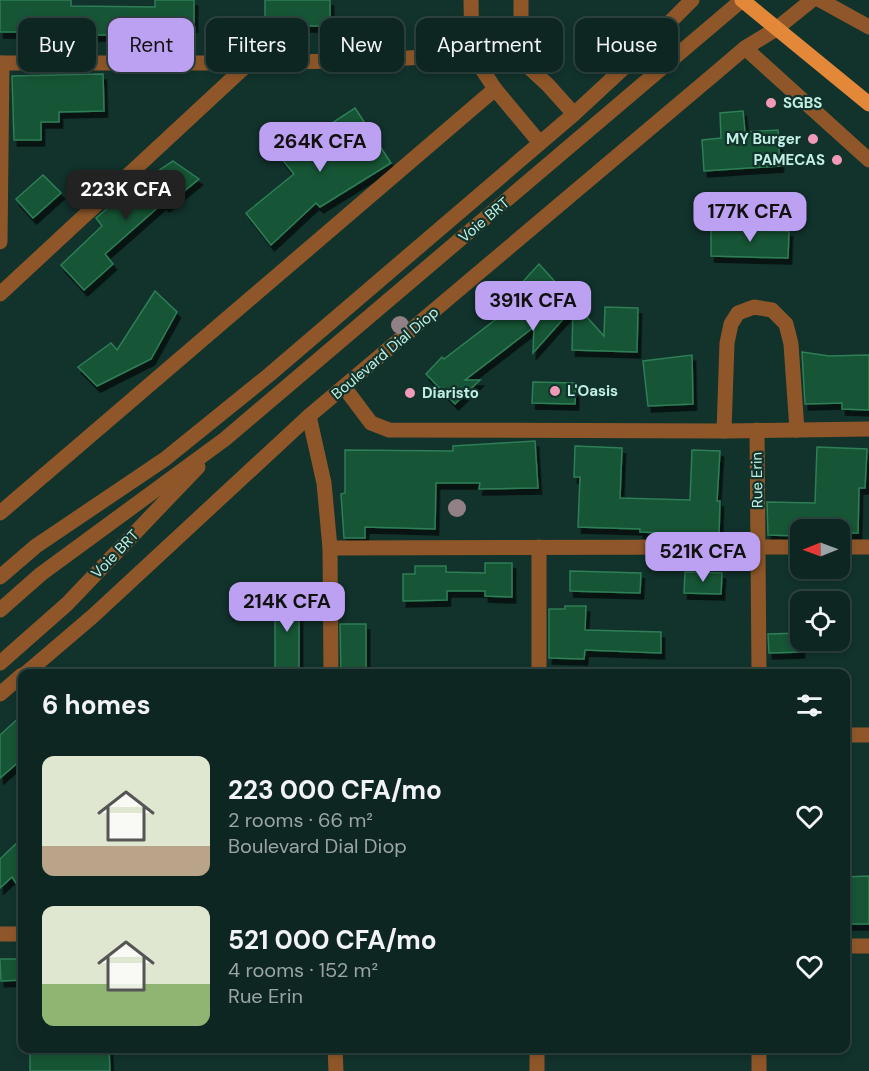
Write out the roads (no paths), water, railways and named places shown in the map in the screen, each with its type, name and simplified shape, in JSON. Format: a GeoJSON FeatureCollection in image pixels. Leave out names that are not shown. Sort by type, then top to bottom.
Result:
{"type":"FeatureCollection","features":[{"type":"Feature","properties":{"kind":"main road"},"geometry":{"type":"LineString","coordinates":[[742,0],[869,104]]}},
{"type":"Feature","properties":{"kind":"street"},"geometry":{"type":"LineString","coordinates":[[471,0],[471,18]]}},
{"type":"Feature","properties":{"kind":"street"},"geometry":{"type":"LineString","coordinates":[[521,0],[521,18]]}},
{"type":"Feature","properties":{"kind":"street"},"geometry":{"type":"LineString","coordinates":[[0,577],[36,546],[165,459],[269,375],[574,114],[692,0]]}},
{"type":"Feature","properties":{"kind":"street","name":"Voie BRT"},"geometry":{"type":"LineString","coordinates":[[0,610],[41,574],[225,439],[742,0]]}},
{"type":"Feature","properties":{"kind":"street","name":"Boulevard Dial Diop"},"geometry":{"type":"LineString","coordinates":[[30,669],[93,616],[309,416],[746,48],[776,29],[812,0]]}},
{"type":"Feature","properties":{"kind":"street"},"geometry":{"type":"LineString","coordinates":[[820,0],[869,27]]}},
{"type":"Feature","properties":{"kind":"street"},"geometry":{"type":"LineString","coordinates":[[746,48],[869,160]]}},
{"type":"Feature","properties":{"kind":"street"},"geometry":{"type":"LineString","coordinates":[[308,62],[416,57]]}},
{"type":"Feature","properties":{"kind":"street"},"geometry":{"type":"LineString","coordinates":[[0,242],[1,63],[206,63]]}},
{"type":"Feature","properties":{"kind":"street"},"geometry":{"type":"LineString","coordinates":[[0,294],[239,72]]}},
{"type":"Feature","properties":{"kind":"street"},"geometry":{"type":"LineString","coordinates":[[484,72],[540,143]]}},
{"type":"Feature","properties":{"kind":"street"},"geometry":{"type":"LineString","coordinates":[[534,72],[574,114]]}},
{"type":"Feature","properties":{"kind":"street"},"geometry":{"type":"LineString","coordinates":[[0,513],[495,89]]}},
{"type":"Feature","properties":{"kind":"street"},"geometry":{"type":"LineString","coordinates":[[724,431],[727,343],[731,324],[738,313],[754,307],[772,310],[786,324],[791,344],[797,430]]}},
{"type":"Feature","properties":{"kind":"street"},"geometry":{"type":"LineString","coordinates":[[344,387],[371,423],[389,430],[869,429]]}},
{"type":"Feature","properties":{"kind":"street"},"geometry":{"type":"LineString","coordinates":[[309,416],[324,483],[330,548],[331,669]]}},
{"type":"Feature","properties":{"kind":"street","name":"Rue Erin"},"geometry":{"type":"LineString","coordinates":[[757,430],[759,669]]}},
{"type":"Feature","properties":{"kind":"street","name":"Voie BRT"},"geometry":{"type":"LineString","coordinates":[[0,663],[67,604],[225,439]]}},
{"type":"Feature","properties":{"kind":"street"},"geometry":{"type":"LineString","coordinates":[[330,548],[790,547]]}},
{"type":"Feature","properties":{"kind":"street"},"geometry":{"type":"LineString","coordinates":[[850,547],[869,547]]}},
{"type":"Feature","properties":{"kind":"street"},"geometry":{"type":"LineString","coordinates":[[539,548],[539,669]]}},
{"type":"Feature","properties":{"kind":"street","name":"Boulevard Dial Diop"},"geometry":{"type":"LineString","coordinates":[[0,694],[18,679]]}},
{"type":"Feature","properties":{"kind":"street"},"geometry":{"type":"LineString","coordinates":[[850,735],[869,735]]}},
{"type":"Feature","properties":{"kind":"street"},"geometry":{"type":"LineString","coordinates":[[0,934],[18,934]]}},
{"type":"Feature","properties":{"kind":"street"},"geometry":{"type":"LineString","coordinates":[[850,945],[869,946]]}},
{"type":"Feature","properties":{"kind":"street"},"geometry":{"type":"LineString","coordinates":[[335,1053],[336,1071]]}},
{"type":"Feature","properties":{"kind":"street"},"geometry":{"type":"LineString","coordinates":[[537,1053],[537,1071]]}},
{"type":"Feature","properties":{"kind":"street"},"geometry":{"type":"LineString","coordinates":[[759,1053],[759,1071]]}},
{"type":"Feature","properties":{"kind":"place","name":"SGBS"},"geometry":{"type":"Point","coordinates":[771,103]}},
{"type":"Feature","properties":{"kind":"place","name":"MY Burger"},"geometry":{"type":"Point","coordinates":[813,139]}},
{"type":"Feature","properties":{"kind":"place","name":"PAMECAS"},"geometry":{"type":"Point","coordinates":[837,160]}},
{"type":"Feature","properties":{"kind":"place","name":"L'Oasis"},"geometry":{"type":"Point","coordinates":[555,391]}},
{"type":"Feature","properties":{"kind":"place","name":"Diaristo"},"geometry":{"type":"Point","coordinates":[410,393]}}]}
